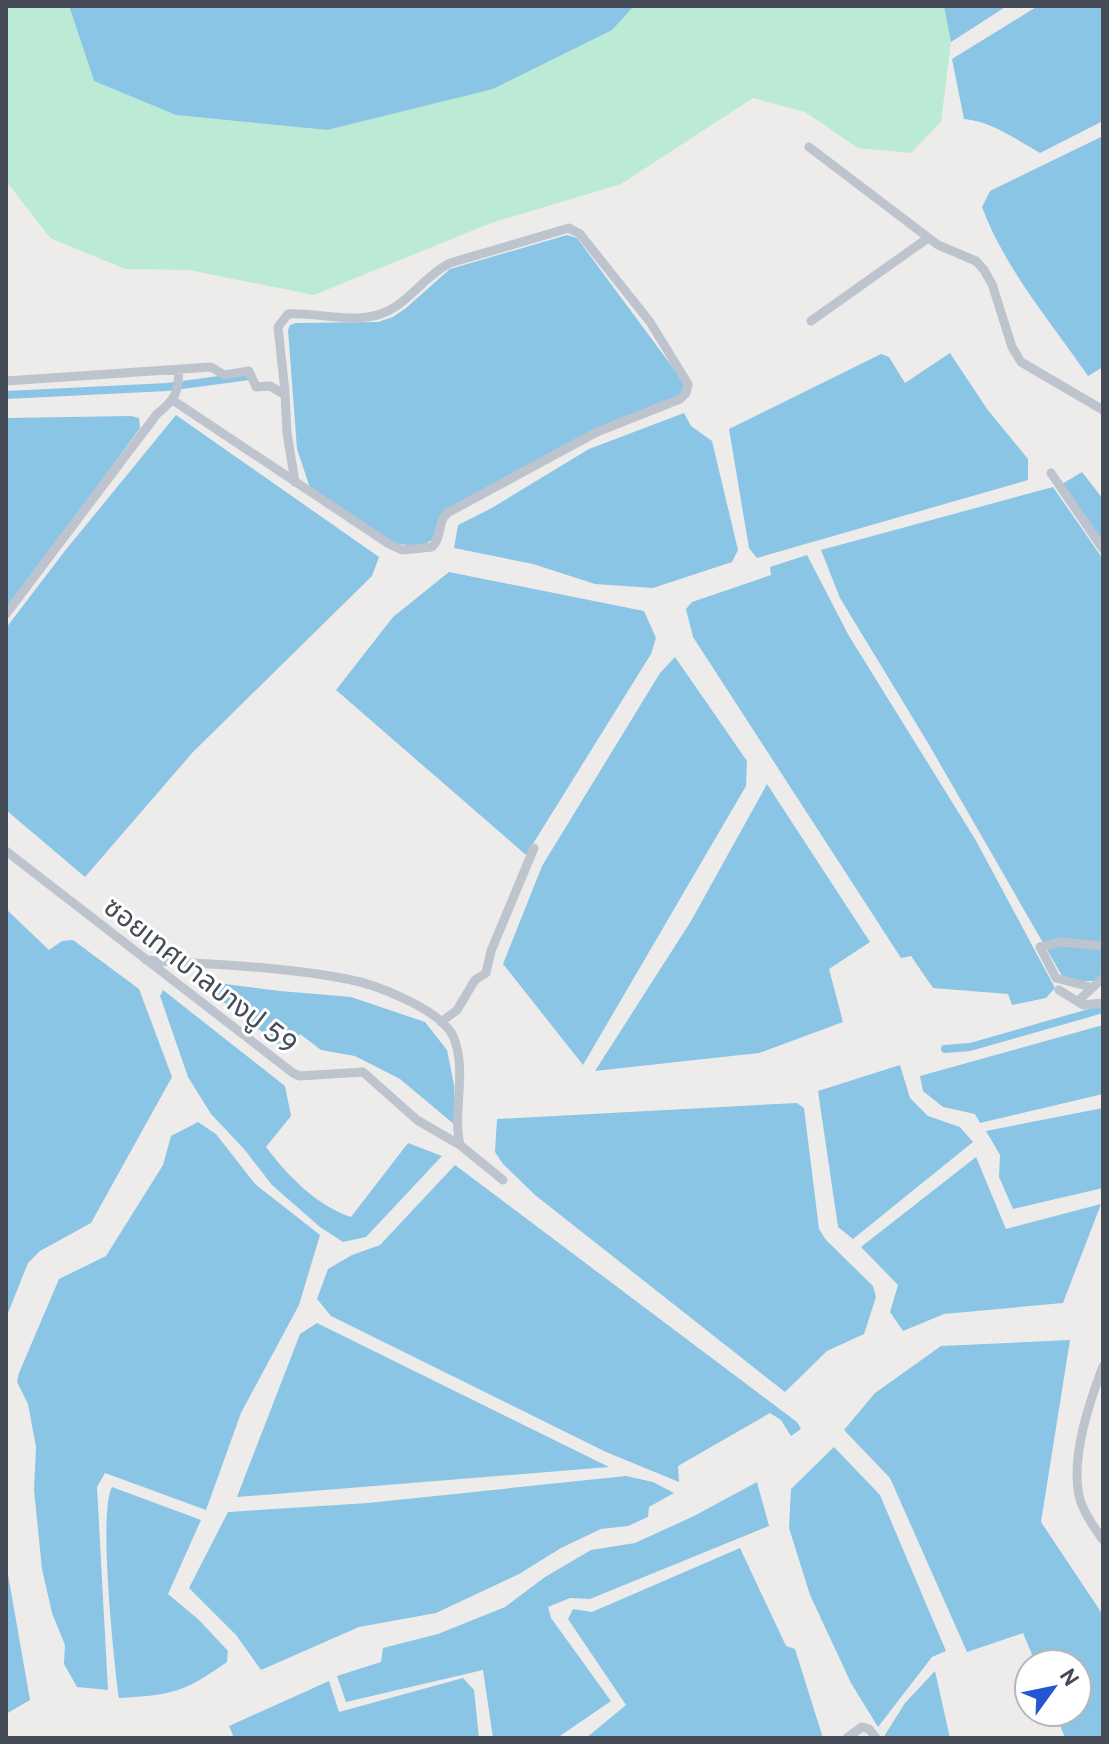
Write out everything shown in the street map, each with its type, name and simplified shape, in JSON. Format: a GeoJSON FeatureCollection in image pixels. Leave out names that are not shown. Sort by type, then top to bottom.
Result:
{"type":"FeatureCollection","features":[{"type":"Feature","properties":{"kind":"street"},"geometry":{"type":"LineString","coordinates":[[809,147],[947,251],[976,261],[996,294],[1012,347],[1021,362],[1103,410]]}},
{"type":"Feature","properties":{"kind":"street"},"geometry":{"type":"LineString","coordinates":[[174,401],[295,482],[398,550],[432,547],[438,541],[442,519],[449,512],[585,438],[680,399],[686,393],[688,384],[650,322],[580,234],[569,228],[450,263],[436,270],[387,312],[356,318],[288,314],[278,327],[287,433],[295,482]]}},
{"type":"Feature","properties":{"kind":"street"},"geometry":{"type":"LineString","coordinates":[[811,321],[928,238]]}},
{"type":"Feature","properties":{"kind":"street"},"geometry":{"type":"LineString","coordinates":[[6,381],[178,379],[211,367],[224,375],[249,371],[256,387],[270,386],[285,392]]}},
{"type":"Feature","properties":{"kind":"street"},"geometry":{"type":"LineString","coordinates":[[6,614],[157,414],[174,401],[178,379]]}},
{"type":"Feature","properties":{"kind":"street"},"geometry":{"type":"LineString","coordinates":[[1051,473],[1103,549]]}},
{"type":"Feature","properties":{"kind":"street"},"geometry":{"type":"LineString","coordinates":[[441,1022],[457,1010],[475,980],[486,973],[491,951],[534,848]]}},
{"type":"Feature","properties":{"kind":"street","name":"ซอยเทศบาลบางปู 59"},"geometry":{"type":"LineString","coordinates":[[6,851],[293,1073],[300,1076],[363,1072],[417,1120],[460,1145],[503,1180]]}},
{"type":"Feature","properties":{"kind":"street"},"geometry":{"type":"LineString","coordinates":[[1090,987],[1056,978],[1040,947],[1061,942],[1103,946]]}},
{"type":"Feature","properties":{"kind":"street"},"geometry":{"type":"LineString","coordinates":[[146,960],[351,980],[414,1004],[441,1022],[453,1036],[457,1048],[460,1145]]}},
{"type":"Feature","properties":{"kind":"street"},"geometry":{"type":"LineString","coordinates":[[1078,1001],[1103,978]]}},
{"type":"Feature","properties":{"kind":"street"},"geometry":{"type":"LineString","coordinates":[[1059,990],[1083,1005],[1103,1003]]}},
{"type":"Feature","properties":{"kind":"street"},"geometry":{"type":"LineString","coordinates":[[1103,1366],[1089,1403],[1078,1462],[1078,1479],[1084,1509],[1103,1540]]}},
{"type":"Feature","properties":{"kind":"street"},"geometry":{"type":"LineString","coordinates":[[847,1738],[862,1727],[869,1729],[876,1738]]}},
{"type":"Feature","properties":{"kind":"green space"},"geometry":{"type":"Polygon","coordinates":[[[6,6],[69,6],[94,81],[176,115],[327,130],[612,30],[634,6],[947,6],[951,42],[941,122],[911,153],[858,148],[805,112],[753,98],[621,184],[491,223],[314,295],[189,270],[125,269],[50,238],[6,181],[6,6]]]}},
{"type":"Feature","properties":{"kind":"water"},"geometry":{"type":"Polygon","coordinates":[[[69,6],[634,6],[612,30],[493,89],[327,130],[176,115],[94,81],[69,6]]]}},
{"type":"Feature","properties":{"kind":"water"},"geometry":{"type":"Polygon","coordinates":[[[944,6],[1007,6],[951,42],[944,6]]]}},
{"type":"Feature","properties":{"kind":"water"},"geometry":{"type":"Polygon","coordinates":[[[1038,6],[1103,6],[1103,121],[1040,153],[994,127],[964,119],[952,59],[1038,6]]]}},
{"type":"Feature","properties":{"kind":"water"},"geometry":{"type":"Polygon","coordinates":[[[1103,136],[1103,367],[1088,376],[1016,273],[982,207],[990,191],[1103,136]]]}},
{"type":"Feature","properties":{"kind":"water"},"geometry":{"type":"Polygon","coordinates":[[[567,235],[577,238],[685,384],[686,393],[607,426],[441,514],[435,538],[422,546],[395,544],[310,488],[297,449],[290,325],[378,322],[406,308],[450,269],[567,235]]]}},
{"type":"Feature","properties":{"kind":"water"},"geometry":{"type":"Polygon","coordinates":[[[950,353],[987,409],[1028,459],[1028,480],[757,558],[749,548],[729,429],[881,354],[889,357],[905,383],[950,353]]]}},
{"type":"Feature","properties":{"kind":"water"},"geometry":{"type":"Polygon","coordinates":[[[684,413],[691,426],[712,441],[738,550],[732,562],[653,588],[595,584],[533,564],[454,548],[458,525],[589,449],[684,413]]]}},
{"type":"Feature","properties":{"kind":"water"},"geometry":{"type":"Polygon","coordinates":[[[176,415],[379,557],[372,576],[193,752],[85,877],[6,810],[6,628],[176,415]]]}},
{"type":"Feature","properties":{"kind":"water"},"geometry":{"type":"Polygon","coordinates":[[[6,418],[139,418],[140,428],[6,611],[6,418]]]}},
{"type":"Feature","properties":{"kind":"water"},"geometry":{"type":"Polygon","coordinates":[[[1082,472],[1103,499],[1103,541],[1062,484],[1082,472]]]}},
{"type":"Feature","properties":{"kind":"water"},"geometry":{"type":"Polygon","coordinates":[[[1053,487],[1103,559],[1103,981],[1065,981],[928,743],[840,598],[821,550],[1053,487]]]}},
{"type":"Feature","properties":{"kind":"water"},"geometry":{"type":"Polygon","coordinates":[[[807,555],[849,636],[975,839],[1055,988],[1046,998],[1012,1005],[1008,994],[933,988],[911,956],[901,958],[693,637],[686,609],[692,602],[771,575],[770,567],[807,555]]]}},
{"type":"Feature","properties":{"kind":"water"},"geometry":{"type":"Polygon","coordinates":[[[449,572],[644,611],[656,638],[651,654],[526,855],[336,690],[393,617],[449,572]]]}},
{"type":"Feature","properties":{"kind":"water"},"geometry":{"type":"Polygon","coordinates":[[[675,657],[747,761],[746,786],[583,1065],[503,964],[542,866],[660,673],[675,657]]]}},
{"type":"Feature","properties":{"kind":"water"},"geometry":{"type":"Polygon","coordinates":[[[767,784],[870,942],[829,969],[843,1022],[759,1053],[595,1071],[691,921],[767,784]]]}},
{"type":"Feature","properties":{"kind":"water"},"geometry":{"type":"Polygon","coordinates":[[[6,909],[49,950],[62,941],[73,940],[139,989],[172,1077],[91,1223],[40,1251],[28,1263],[6,1318],[6,909]]]}},
{"type":"Feature","properties":{"kind":"water"},"geometry":{"type":"Polygon","coordinates":[[[195,980],[351,997],[425,1022],[447,1050],[454,1085],[455,1125],[400,1079],[355,1056],[321,1050],[300,1034],[287,1051],[195,980]]]}},
{"type":"Feature","properties":{"kind":"water"},"geometry":{"type":"Polygon","coordinates":[[[163,990],[285,1086],[291,1116],[266,1147],[293,1179],[326,1205],[351,1217],[408,1143],[442,1156],[366,1237],[343,1242],[320,1227],[272,1185],[211,1114],[188,1077],[160,996],[163,990]]]}},
{"type":"Feature","properties":{"kind":"water"},"geometry":{"type":"Polygon","coordinates":[[[1103,1025],[1103,1094],[980,1123],[975,1114],[943,1107],[923,1091],[920,1076],[1103,1025]]]}},
{"type":"Feature","properties":{"kind":"water"},"geometry":{"type":"Polygon","coordinates":[[[900,1065],[910,1098],[928,1116],[960,1127],[973,1142],[853,1239],[838,1227],[818,1091],[900,1065]]]}},
{"type":"Feature","properties":{"kind":"water"},"geometry":{"type":"Polygon","coordinates":[[[797,1103],[804,1108],[819,1229],[826,1240],[873,1286],[876,1297],[864,1334],[827,1351],[785,1392],[535,1195],[495,1152],[497,1119],[797,1103]]]}},
{"type":"Feature","properties":{"kind":"water"},"geometry":{"type":"Polygon","coordinates":[[[1103,1108],[1103,1188],[1013,1209],[999,1177],[1000,1155],[986,1131],[1103,1108]]]}},
{"type":"Feature","properties":{"kind":"water"},"geometry":{"type":"Polygon","coordinates":[[[198,1122],[216,1134],[255,1184],[320,1235],[299,1305],[241,1413],[206,1510],[105,1473],[97,1487],[108,1690],[77,1687],[64,1664],[65,1645],[52,1613],[42,1569],[34,1490],[36,1447],[28,1404],[17,1382],[59,1279],[106,1256],[163,1165],[171,1136],[198,1122]]]}},
{"type":"Feature","properties":{"kind":"water"},"geometry":{"type":"Polygon","coordinates":[[[976,1157],[1006,1229],[1101,1204],[1063,1303],[944,1314],[903,1331],[890,1312],[898,1285],[861,1247],[976,1157]]]}},
{"type":"Feature","properties":{"kind":"water"},"geometry":{"type":"Polygon","coordinates":[[[455,1165],[797,1422],[801,1429],[791,1436],[781,1420],[770,1413],[678,1466],[679,1482],[606,1452],[331,1316],[317,1299],[328,1269],[352,1255],[380,1245],[455,1165]]]}},
{"type":"Feature","properties":{"kind":"water"},"geometry":{"type":"Polygon","coordinates":[[[317,1323],[609,1467],[237,1497],[300,1334],[317,1323]]]}},
{"type":"Feature","properties":{"kind":"water"},"geometry":{"type":"Polygon","coordinates":[[[1070,1340],[1041,1522],[1103,1615],[1103,1738],[1065,1738],[1061,1728],[1093,1728],[1093,1648],[1029,1648],[1023,1633],[967,1652],[890,1478],[844,1430],[875,1393],[941,1346],[1070,1340]]]}},
{"type":"Feature","properties":{"kind":"water"},"geometry":{"type":"Polygon","coordinates":[[[834,1447],[880,1495],[946,1651],[932,1657],[878,1727],[851,1683],[810,1595],[789,1528],[791,1489],[834,1447]]]}},
{"type":"Feature","properties":{"kind":"water"},"geometry":{"type":"Polygon","coordinates":[[[626,1476],[653,1482],[674,1493],[649,1507],[648,1517],[628,1526],[601,1529],[561,1548],[519,1574],[436,1613],[359,1627],[261,1670],[236,1635],[189,1588],[228,1512],[368,1503],[626,1476]]]}},
{"type":"Feature","properties":{"kind":"water"},"geometry":{"type":"Polygon","coordinates":[[[757,1482],[769,1526],[590,1599],[570,1598],[548,1607],[551,1618],[611,1701],[557,1738],[493,1738],[483,1670],[346,1702],[337,1676],[381,1662],[383,1648],[438,1634],[505,1607],[545,1577],[591,1550],[635,1543],[757,1482]]]}},
{"type":"Feature","properties":{"kind":"water"},"geometry":{"type":"Polygon","coordinates":[[[112,1487],[201,1520],[168,1594],[199,1620],[228,1651],[227,1662],[176,1690],[119,1698],[106,1525],[112,1487]]]}},
{"type":"Feature","properties":{"kind":"water"},"geometry":{"type":"Polygon","coordinates":[[[740,1548],[786,1646],[795,1649],[823,1738],[586,1738],[626,1705],[568,1619],[573,1609],[592,1612],[740,1548]]]}},
{"type":"Feature","properties":{"kind":"water"},"geometry":{"type":"Polygon","coordinates":[[[6,1563],[30,1700],[6,1714],[6,1563]]]}},
{"type":"Feature","properties":{"kind":"water"},"geometry":{"type":"Polygon","coordinates":[[[935,1671],[950,1738],[883,1738],[905,1703],[935,1671]]]}},
{"type":"Feature","properties":{"kind":"water"},"geometry":{"type":"Polygon","coordinates":[[[463,1678],[474,1690],[479,1738],[234,1738],[229,1726],[329,1681],[339,1712],[463,1678]]]}},
{"type":"Feature","properties":{"kind":"waterway"},"geometry":{"type":"LineString","coordinates":[[6,395],[167,387],[249,376]]}},
{"type":"Feature","properties":{"kind":"waterway"},"geometry":{"type":"LineString","coordinates":[[945,1049],[970,1047],[1103,1009]]}}]}
